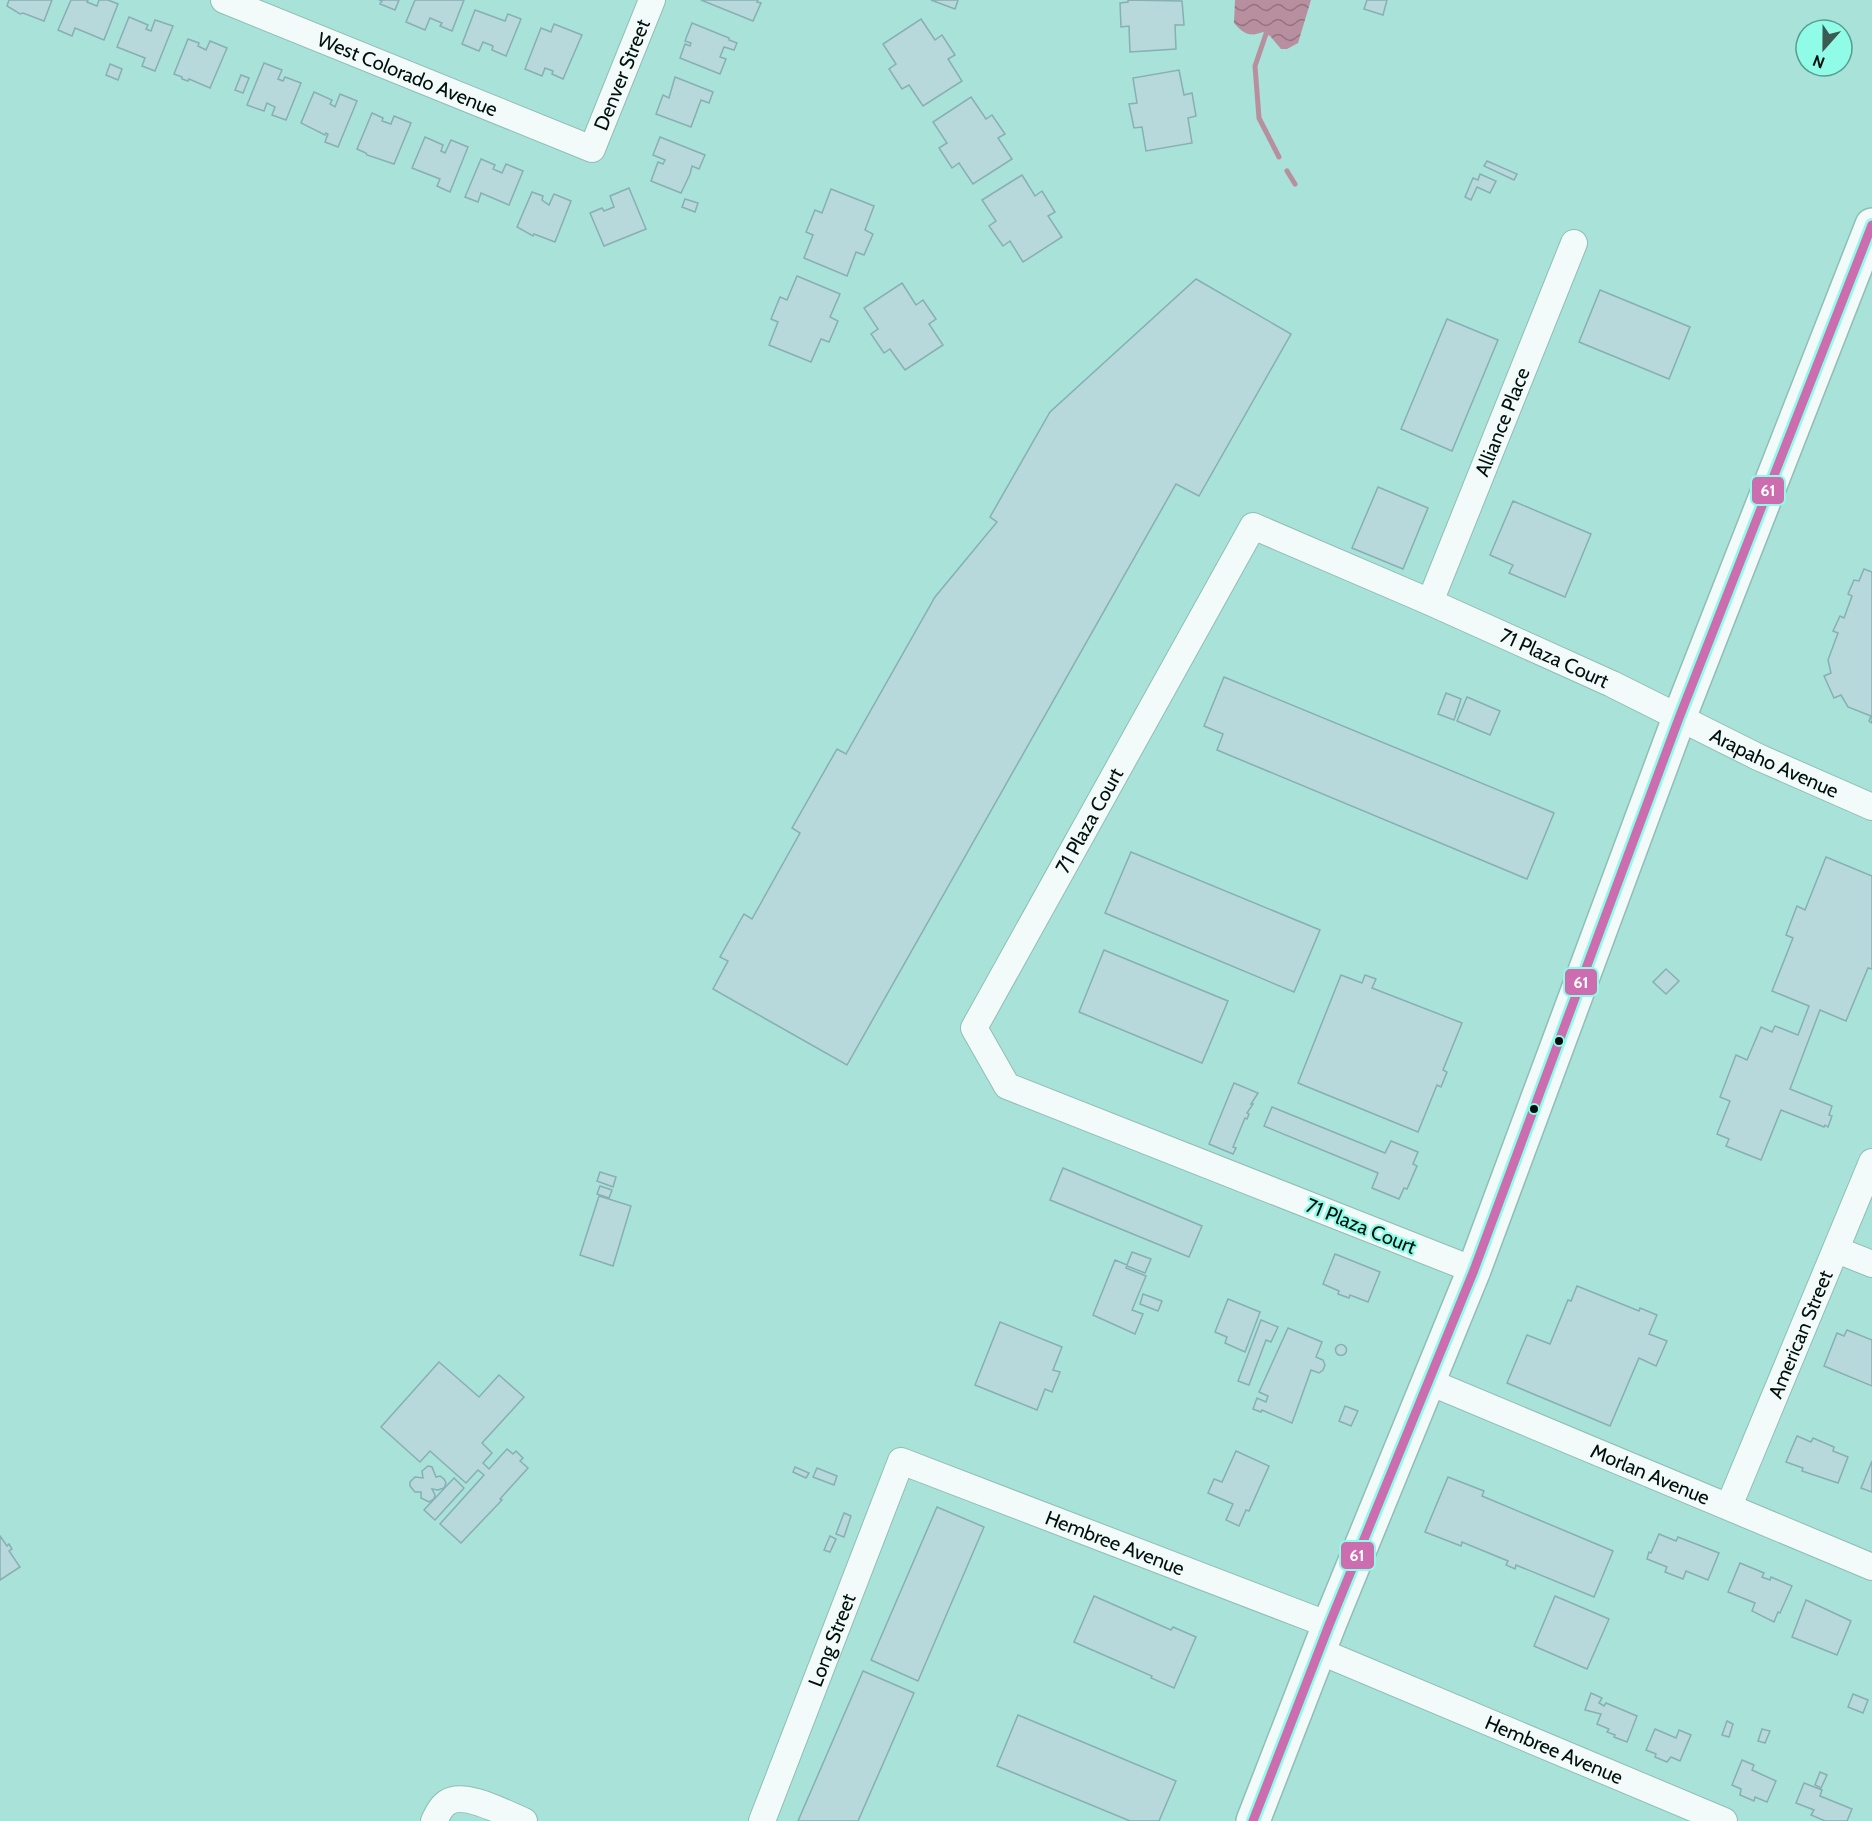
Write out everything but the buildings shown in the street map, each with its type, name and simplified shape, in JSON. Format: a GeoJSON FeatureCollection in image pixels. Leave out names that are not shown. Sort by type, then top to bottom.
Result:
{"type":"FeatureCollection","features":[{"type":"Feature","properties":{"kind":"highway"},"geometry":{"type":"LineString","coordinates":[[1253,1821],[1427,1381],[1474,1270],[1680,718],[1872,225]]}},
{"type":"Feature","properties":{"kind":"street","name":"West Colorado Avenue"},"geometry":{"type":"LineString","coordinates":[[224,0],[592,149]]}},
{"type":"Feature","properties":{"kind":"street","name":"Denver Street"},"geometry":{"type":"LineString","coordinates":[[592,149],[652,0]]}},
{"type":"Feature","properties":{"kind":"street","name":"Alliance Place"},"geometry":{"type":"LineString","coordinates":[[1430,602],[1574,243]]}},
{"type":"Feature","properties":{"kind":"street","name":"71 Plaza Court"},"geometry":{"type":"LineString","coordinates":[[1474,1270],[1006,1086],[974,1028],[1253,526],[1430,602],[1612,684],[1680,718]]}},
{"type":"Feature","properties":{"kind":"street","name":"Arapaho Avenue"},"geometry":{"type":"LineString","coordinates":[[1680,718],[1758,757],[1872,807]]}},
{"type":"Feature","properties":{"kind":"street","name":"American Street"},"geometry":{"type":"LineString","coordinates":[[1729,1506],[1872,1162]]}},
{"type":"Feature","properties":{"kind":"street"},"geometry":{"type":"LineString","coordinates":[[1837,1250],[1872,1264]]}},
{"type":"Feature","properties":{"kind":"street","name":"Morlan Avenue"},"geometry":{"type":"LineString","coordinates":[[1427,1381],[1872,1567]]}},
{"type":"Feature","properties":{"kind":"street","name":"Hembree Avenue"},"geometry":{"type":"LineString","coordinates":[[901,1461],[1324,1638],[1724,1821]]}},
{"type":"Feature","properties":{"kind":"street","name":"Long Street"},"geometry":{"type":"LineString","coordinates":[[762,1821],[901,1461]]}},
{"type":"Feature","properties":{"kind":"street"},"geometry":{"type":"LineString","coordinates":[[434,1821],[448,1801],[461,1799],[477,1802],[524,1821]]}},
{"type":"Feature","properties":{"kind":"water"},"geometry":{"type":"Polygon","coordinates":[[[1235,0],[1311,0],[1298,43],[1287,49],[1281,49],[1270,36],[1263,32],[1250,34],[1244,32],[1234,23],[1235,0]]]}},
{"type":"Feature","properties":{"kind":"waterway"},"geometry":{"type":"LineString","coordinates":[[1268,28],[1255,66],[1259,118],[1279,157]]}},
{"type":"Feature","properties":{"kind":"waterway"},"geometry":{"type":"LineString","coordinates":[[1287,171],[1295,184]]}},
{"type":"Feature","properties":{"kind":"transit line","name":"61"},"geometry":{"type":"LineString","coordinates":[[1253,1821],[1329,1625],[1474,1270],[1679,718],[1872,225]]}}]}
